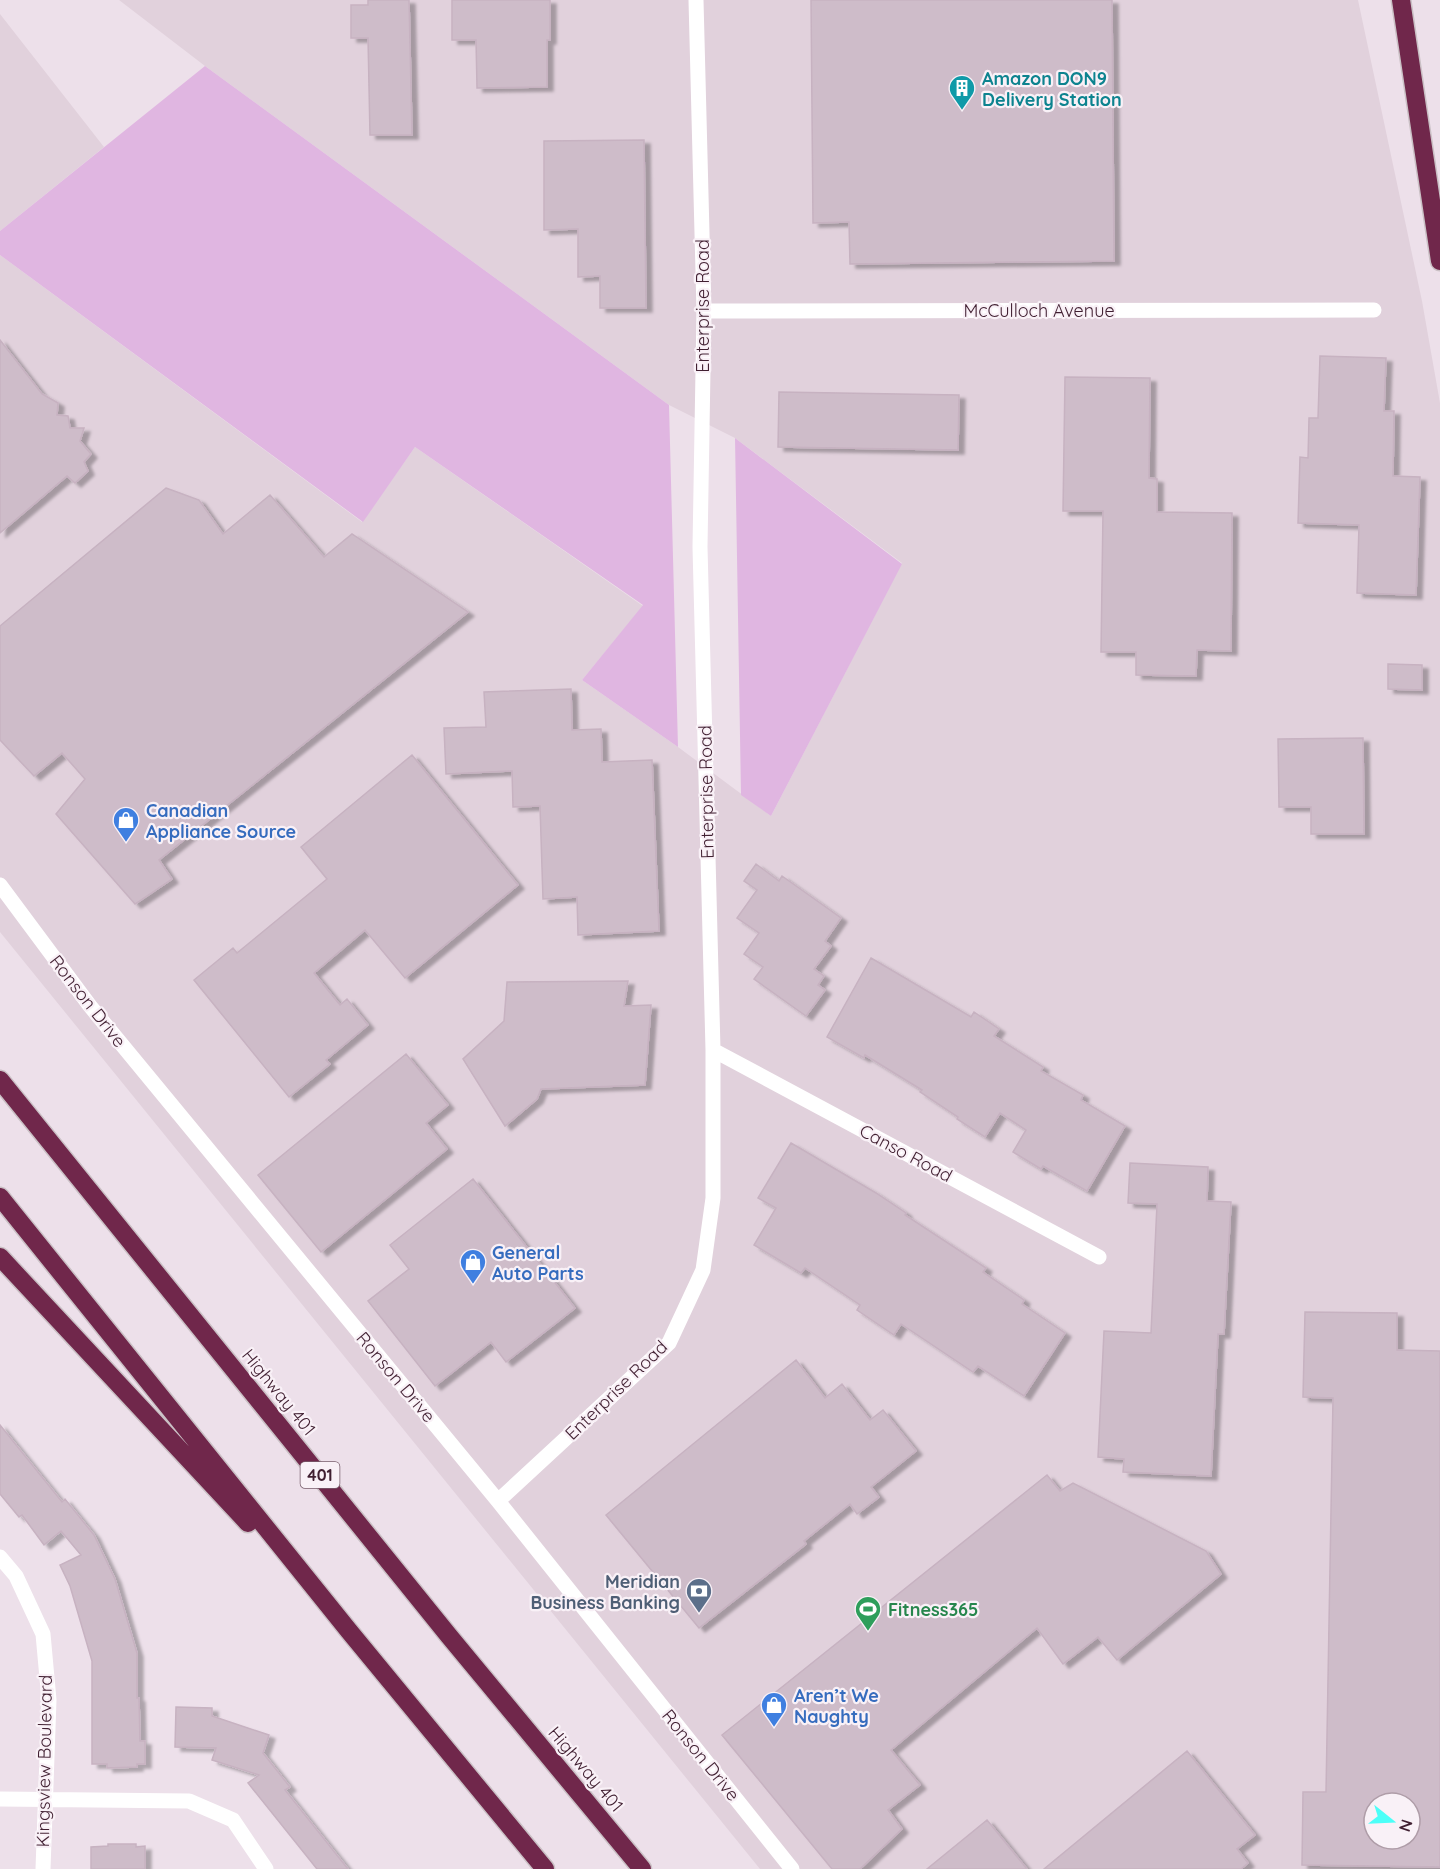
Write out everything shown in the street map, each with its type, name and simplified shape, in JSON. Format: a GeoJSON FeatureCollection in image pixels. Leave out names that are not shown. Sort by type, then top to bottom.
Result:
{"type":"FeatureCollection","features":[{"type":"Feature","properties":{"kind":"highway"},"geometry":{"type":"LineString","coordinates":[[1401,0],[1440,261]]}},
{"type":"Feature","properties":{"kind":"highway","name":"Highway 401"},"geometry":{"type":"LineString","coordinates":[[0,1080],[442,1627],[642,1869]]}},
{"type":"Feature","properties":{"kind":"highway"},"geometry":{"type":"LineString","coordinates":[[0,1197],[349,1631],[545,1869]]}},
{"type":"Feature","properties":{"kind":"highway"},"geometry":{"type":"LineString","coordinates":[[0,1257],[349,1631]]}},
{"type":"Feature","properties":{"kind":"street","name":"Enterprise Road"},"geometry":{"type":"LineString","coordinates":[[498,1501],[664,1347],[674,1332],[702,1270],[713,1198],[713,1050],[700,547],[704,311],[696,0]]}},
{"type":"Feature","properties":{"kind":"street","name":"McCulloch Avenue"},"geometry":{"type":"LineString","coordinates":[[704,311],[1374,310]]}},
{"type":"Feature","properties":{"kind":"street","name":"Ronson Drive"},"geometry":{"type":"LineString","coordinates":[[0,885],[90,1006],[498,1501],[792,1869]]}},
{"type":"Feature","properties":{"kind":"street","name":"Canso Road"},"geometry":{"type":"LineString","coordinates":[[713,1050],[1099,1257]]}},
{"type":"Feature","properties":{"kind":"street","name":"Kingsview Boulevard"},"geometry":{"type":"LineString","coordinates":[[0,1557],[16,1576],[43,1634],[49,1700],[43,1869]]}},
{"type":"Feature","properties":{"kind":"street"},"geometry":{"type":"LineString","coordinates":[[0,1799],[189,1801],[233,1820],[266,1869]]}},
{"type":"Feature","properties":{"kind":"shaded area"},"geometry":{"type":"Polygon","coordinates":[[[119,0],[1358,0],[1422,301],[1440,403],[1440,1869],[760,1869],[0,932],[0,255],[362,522],[415,447],[643,606],[582,680],[771,816],[902,563],[735,438],[669,405],[205,66],[119,0]]]}},
{"type":"Feature","properties":{"kind":"shaded area"},"geometry":{"type":"Polygon","coordinates":[[[0,14],[104,147],[0,231],[0,14]]]}},
{"type":"Feature","properties":{"kind":"shaded area"},"geometry":{"type":"Polygon","coordinates":[[[205,66],[669,405],[678,747],[582,680],[643,605],[415,447],[363,522],[0,255],[0,231],[205,66]]]}},
{"type":"Feature","properties":{"kind":"shaded area"},"geometry":{"type":"Polygon","coordinates":[[[735,438],[902,564],[771,816],[741,795],[735,438]]]}},
{"type":"Feature","properties":{"kind":"building"},"geometry":{"type":"Polygon","coordinates":[[[368,0],[409,0],[412,135],[370,135],[368,38],[351,38],[351,5],[368,5],[368,0]]]}},
{"type":"Feature","properties":{"kind":"building"},"geometry":{"type":"Polygon","coordinates":[[[452,0],[550,0],[547,87],[477,88],[476,40],[452,40],[452,0]]]}},
{"type":"Feature","properties":{"kind":"building","name":"Amazon DON9 Delivery Station"},"geometry":{"type":"Polygon","coordinates":[[[811,0],[1112,0],[1114,261],[850,264],[849,222],[813,223],[811,0]]]}},
{"type":"Feature","properties":{"kind":"building"},"geometry":{"type":"Polygon","coordinates":[[[644,140],[646,308],[600,308],[600,276],[578,277],[578,229],[544,230],[544,141],[644,140]]]}},
{"type":"Feature","properties":{"kind":"building"},"geometry":{"type":"Polygon","coordinates":[[[0,340],[42,394],[58,403],[57,415],[68,416],[70,428],[84,428],[80,441],[91,454],[84,462],[88,471],[75,483],[67,476],[0,533],[0,340]]]}},
{"type":"Feature","properties":{"kind":"building"},"geometry":{"type":"Polygon","coordinates":[[[1320,356],[1386,358],[1384,411],[1394,411],[1393,476],[1420,477],[1416,595],[1357,593],[1359,525],[1298,523],[1300,457],[1308,458],[1309,418],[1318,418],[1320,356]]]}},
{"type":"Feature","properties":{"kind":"building"},"geometry":{"type":"Polygon","coordinates":[[[1065,377],[1150,378],[1149,478],[1157,479],[1157,512],[1232,513],[1231,651],[1197,650],[1196,676],[1136,675],[1136,652],[1101,652],[1103,511],[1063,511],[1065,377]]]}},
{"type":"Feature","properties":{"kind":"building"},"geometry":{"type":"Polygon","coordinates":[[[779,392],[959,395],[958,450],[778,447],[779,392]]]}},
{"type":"Feature","properties":{"kind":"building"},"geometry":{"type":"Polygon","coordinates":[[[166,488],[199,500],[223,534],[270,495],[324,557],[352,534],[468,612],[159,860],[172,879],[135,904],[56,814],[85,779],[62,753],[34,776],[0,740],[0,626],[166,488]]]}},
{"type":"Feature","properties":{"kind":"building"},"geometry":{"type":"Polygon","coordinates":[[[1388,664],[1422,665],[1422,690],[1388,689],[1388,664]]]}},
{"type":"Feature","properties":{"kind":"building"},"geometry":{"type":"Polygon","coordinates":[[[571,689],[572,730],[601,729],[602,762],[652,760],[659,931],[578,935],[577,897],[543,899],[540,806],[513,807],[512,771],[446,774],[444,728],[486,727],[484,692],[571,689]]]}},
{"type":"Feature","properties":{"kind":"building"},"geometry":{"type":"Polygon","coordinates":[[[1363,738],[1364,834],[1311,834],[1311,807],[1279,807],[1278,739],[1363,738]]]}},
{"type":"Feature","properties":{"kind":"building"},"geometry":{"type":"Polygon","coordinates":[[[412,755],[518,885],[405,978],[365,930],[314,973],[340,1005],[347,999],[368,1025],[326,1060],[330,1064],[289,1097],[194,980],[233,948],[237,953],[327,879],[301,847],[412,755]]]}},
{"type":"Feature","properties":{"kind":"building"},"geometry":{"type":"Polygon","coordinates":[[[756,864],[779,881],[782,876],[841,918],[825,941],[831,946],[814,969],[824,976],[818,985],[825,990],[806,1016],[754,979],[763,967],[744,954],[759,933],[737,918],[757,890],[744,881],[756,864]]]}},
{"type":"Feature","properties":{"kind":"building"},"geometry":{"type":"Polygon","coordinates":[[[871,958],[971,1017],[974,1012],[999,1029],[994,1036],[1043,1067],[1041,1071],[1083,1095],[1081,1100],[1125,1126],[1087,1191],[1043,1166],[1041,1169],[1013,1152],[1026,1130],[1000,1113],[985,1137],[920,1092],[922,1090],[865,1055],[864,1058],[827,1037],[871,958]]]}},
{"type":"Feature","properties":{"kind":"building"},"geometry":{"type":"Polygon","coordinates":[[[628,981],[624,1006],[651,1005],[645,1085],[541,1089],[537,1099],[505,1126],[463,1059],[504,1021],[507,982],[628,981]]]}},
{"type":"Feature","properties":{"kind":"building"},"geometry":{"type":"Polygon","coordinates":[[[406,1054],[448,1105],[426,1123],[447,1149],[321,1252],[258,1175],[406,1054]]]}},
{"type":"Feature","properties":{"kind":"building"},"geometry":{"type":"Polygon","coordinates":[[[791,1143],[876,1193],[906,1213],[905,1215],[986,1268],[983,1272],[1024,1300],[1022,1304],[1065,1333],[1024,1396],[978,1366],[973,1372],[901,1324],[894,1335],[857,1310],[860,1305],[805,1268],[801,1273],[754,1245],[776,1208],[758,1198],[791,1143]]]}},
{"type":"Feature","properties":{"kind":"building"},"geometry":{"type":"Polygon","coordinates":[[[1130,1163],[1208,1167],[1207,1201],[1231,1202],[1224,1334],[1218,1334],[1211,1476],[1123,1472],[1124,1459],[1098,1457],[1104,1331],[1151,1333],[1157,1204],[1128,1203],[1130,1163]]]}},
{"type":"Feature","properties":{"kind":"building","name":"General Auto Parts"},"geometry":{"type":"Polygon","coordinates":[[[473,1179],[575,1308],[506,1362],[491,1342],[435,1386],[368,1301],[409,1269],[390,1245],[473,1179]]]}},
{"type":"Feature","properties":{"kind":"building"},"geometry":{"type":"Polygon","coordinates":[[[1305,1312],[1397,1313],[1397,1350],[1440,1351],[1440,1867],[1302,1865],[1303,1792],[1326,1792],[1333,1398],[1303,1397],[1305,1312]]]}},
{"type":"Feature","properties":{"kind":"building"},"geometry":{"type":"Polygon","coordinates":[[[796,1360],[825,1398],[842,1384],[870,1420],[883,1410],[916,1451],[871,1487],[879,1497],[857,1514],[850,1504],[804,1541],[806,1544],[699,1628],[606,1515],[796,1360]]]}},
{"type":"Feature","properties":{"kind":"building"},"geometry":{"type":"Polygon","coordinates":[[[0,1425],[62,1502],[65,1499],[94,1535],[115,1579],[137,1653],[140,1741],[145,1741],[145,1764],[137,1764],[137,1767],[107,1768],[107,1764],[92,1764],[92,1661],[70,1586],[60,1565],[81,1555],[61,1531],[44,1545],[22,1515],[19,1517],[0,1494],[0,1425]]]}},
{"type":"Feature","properties":{"kind":"building"},"geometry":{"type":"Polygon","coordinates":[[[1047,1475],[1060,1491],[1073,1483],[1206,1551],[1221,1574],[1117,1660],[1098,1637],[1063,1664],[1037,1628],[891,1750],[920,1785],[888,1810],[902,1829],[860,1869],[832,1869],[722,1735],[1047,1475]]]}},
{"type":"Feature","properties":{"kind":"building"},"geometry":{"type":"Polygon","coordinates":[[[176,1707],[212,1708],[212,1716],[269,1735],[263,1753],[290,1787],[285,1790],[348,1869],[317,1869],[248,1783],[259,1775],[212,1760],[216,1748],[175,1747],[176,1707]]]}},
{"type":"Feature","properties":{"kind":"building"},"geometry":{"type":"Polygon","coordinates":[[[1187,1751],[1255,1835],[1237,1849],[1248,1863],[1241,1869],[1044,1869],[1187,1751]]]}},
{"type":"Feature","properties":{"kind":"building"},"geometry":{"type":"Polygon","coordinates":[[[987,1820],[1027,1869],[927,1869],[987,1820]]]}},
{"type":"Feature","properties":{"kind":"building"},"geometry":{"type":"Polygon","coordinates":[[[108,1844],[145,1846],[145,1869],[91,1869],[91,1847],[108,1846],[108,1844]]]}},
{"type":"Feature","properties":{"kind":"place","name":"Amazon DON9 Delivery Station"},"geometry":{"type":"Point","coordinates":[962,111]}},
{"type":"Feature","properties":{"kind":"place","name":"Canadian Appliance Source"},"geometry":{"type":"Point","coordinates":[126,843]}},
{"type":"Feature","properties":{"kind":"place","name":"General Auto Parts"},"geometry":{"type":"Point","coordinates":[473,1285]}},
{"type":"Feature","properties":{"kind":"place","name":"Meridian Business Banking"},"geometry":{"type":"Point","coordinates":[699,1614]}},
{"type":"Feature","properties":{"kind":"place","name":"Fitness365"},"geometry":{"type":"Point","coordinates":[868,1632]}},
{"type":"Feature","properties":{"kind":"place","name":"Aren’t We Naughty"},"geometry":{"type":"Point","coordinates":[774,1728]}}]}
